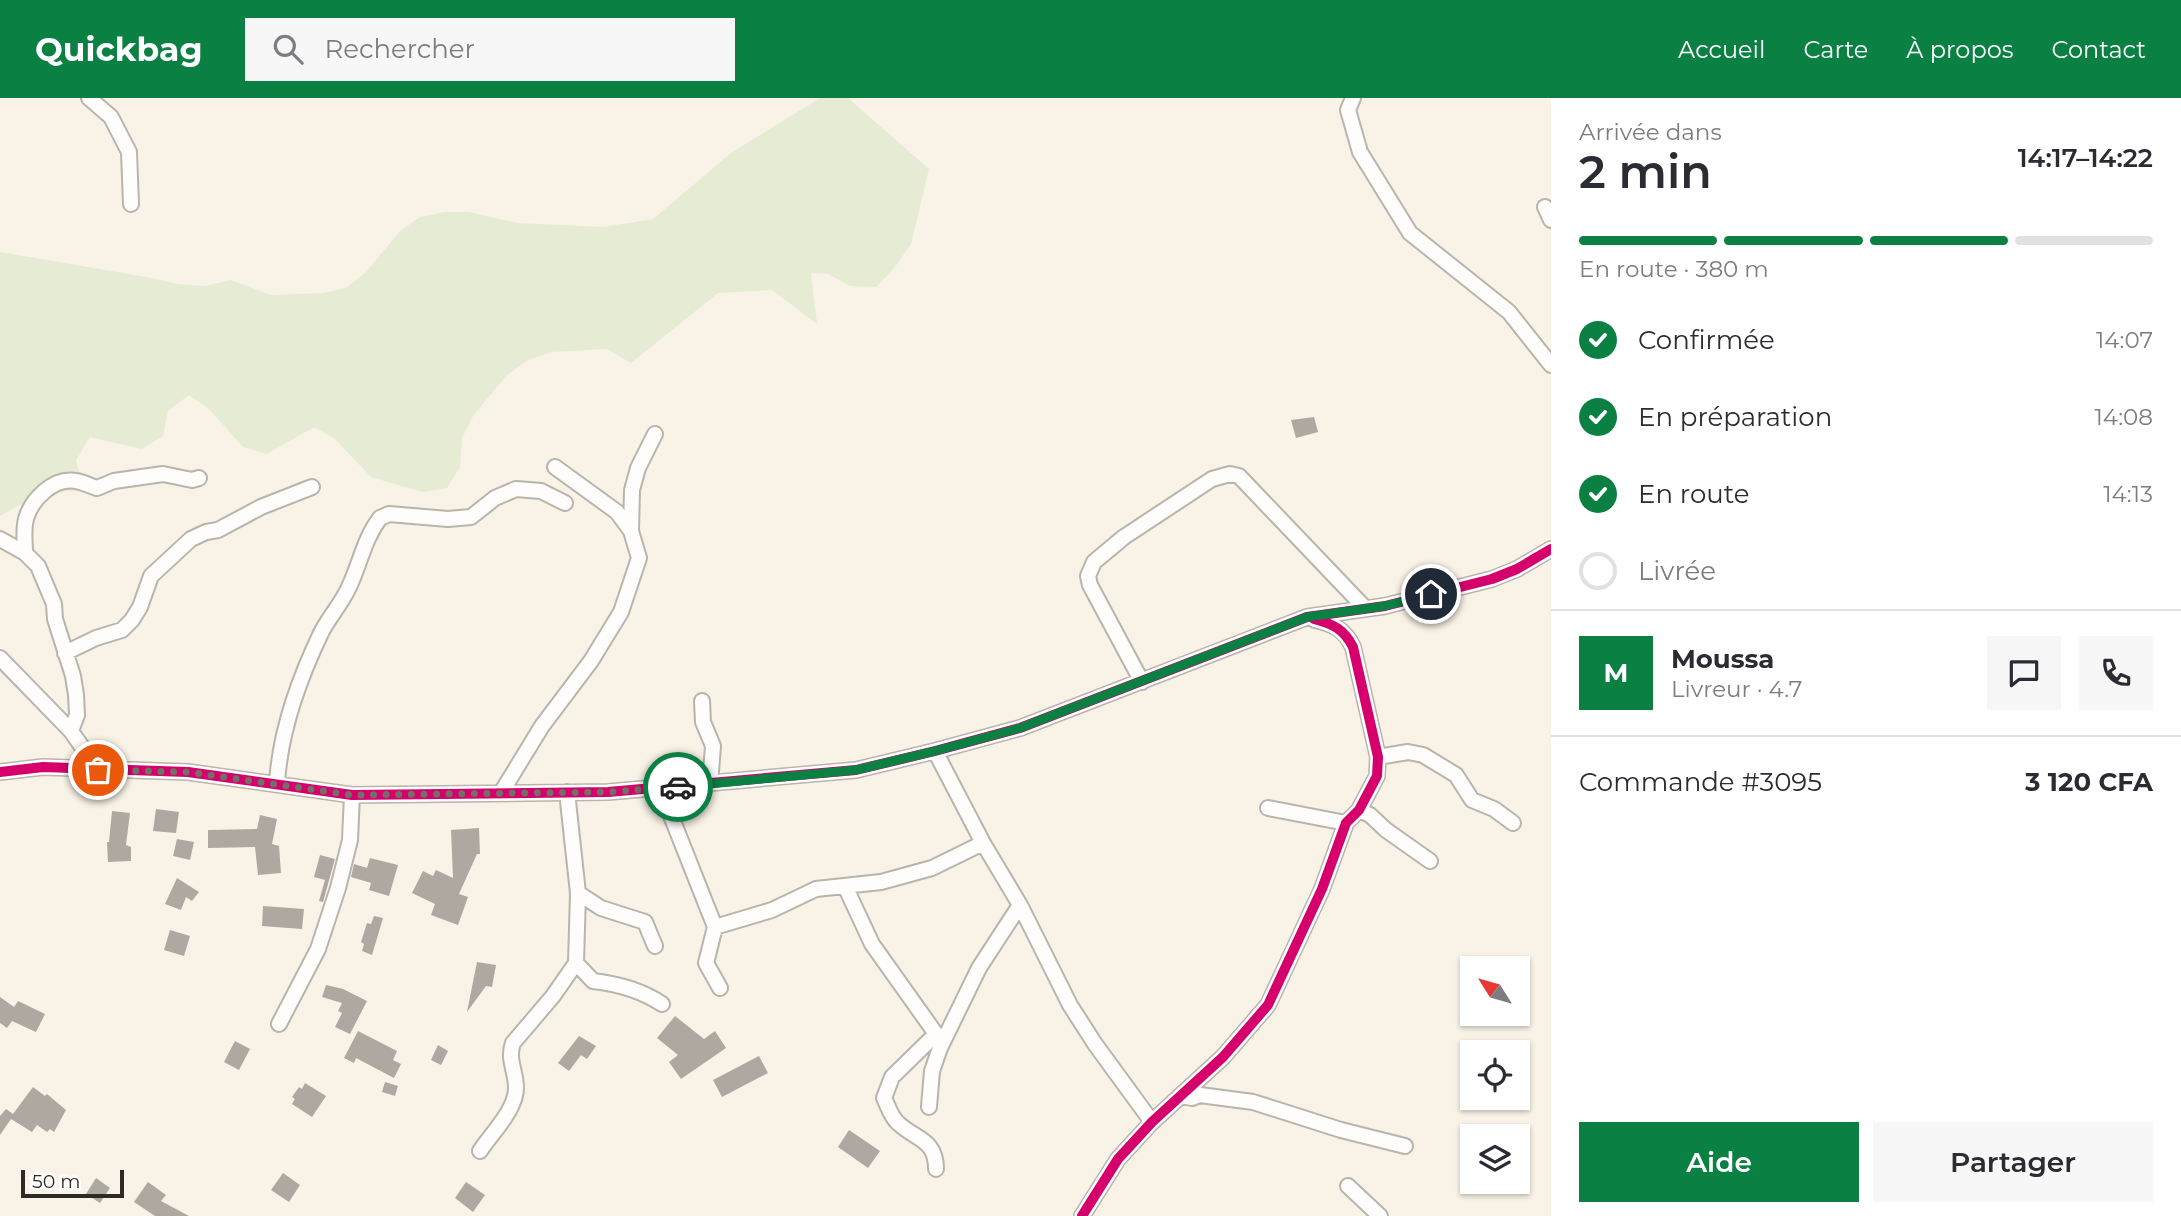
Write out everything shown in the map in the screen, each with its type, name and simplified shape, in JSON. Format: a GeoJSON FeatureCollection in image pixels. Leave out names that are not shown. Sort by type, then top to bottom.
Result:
{"type":"FeatureCollection","features":[{"type":"Feature","properties":{"kind":"street"},"geometry":{"type":"LineString","coordinates":[[89,98],[111,117],[129,152],[131,204]]}},
{"type":"Feature","properties":{"kind":"street"},"geometry":{"type":"LineString","coordinates":[[1353,98],[1348,110],[1360,152],[1410,233],[1509,312],[1551,365]]}},
{"type":"Feature","properties":{"kind":"street"},"geometry":{"type":"LineString","coordinates":[[501,793],[542,726],[591,661],[621,612],[639,558],[631,531],[632,489],[638,468],[655,434]]}},
{"type":"Feature","properties":{"kind":"street"},"geometry":{"type":"LineString","coordinates":[[555,467],[617,512],[631,531]]}},
{"type":"Feature","properties":{"kind":"street"},"geometry":{"type":"LineString","coordinates":[[25,553],[24,526],[30,510],[42,493],[57,484],[74,480],[97,488],[114,481],[163,474],[192,480],[199,478]]}},
{"type":"Feature","properties":{"kind":"street"},"geometry":{"type":"LineString","coordinates":[[1142,682],[1095,597],[1088,576],[1094,562],[1124,537],[1212,479],[1230,474],[1239,477],[1366,609]]}},
{"type":"Feature","properties":{"kind":"street"},"geometry":{"type":"LineString","coordinates":[[65,653],[96,638],[122,630],[140,607],[151,576],[191,539],[218,530],[253,511],[312,487]]}},
{"type":"Feature","properties":{"kind":"street"},"geometry":{"type":"LineString","coordinates":[[277,783],[279,754],[312,652],[322,630],[350,586],[361,552],[380,518],[389,514],[448,519],[471,517],[495,498],[516,489],[541,491],[565,503]]}},
{"type":"Feature","properties":{"kind":"street"},"geometry":{"type":"LineString","coordinates":[[0,539],[25,553],[38,566],[54,604],[55,619],[73,676],[77,715],[71,731]]}},
{"type":"Feature","properties":{"kind":"street"},"geometry":{"type":"LineString","coordinates":[[0,772],[43,768],[188,772],[352,795],[660,788],[856,770],[1020,728],[1307,617],[1385,606],[1492,579],[1551,550]]}},
{"type":"Feature","properties":{"kind":"street"},"geometry":{"type":"LineString","coordinates":[[1082,1216],[1118,1159],[1152,1122],[1223,1057],[1268,1005],[1322,889],[1346,823],[1359,810],[1377,776],[1378,757],[1353,647],[1348,636],[1340,629],[1307,617]]}},
{"type":"Feature","properties":{"kind":"street"},"geometry":{"type":"LineString","coordinates":[[0,657],[71,731],[98,770]]}},
{"type":"Feature","properties":{"kind":"street"},"geometry":{"type":"LineString","coordinates":[[702,701],[703,722],[713,746],[710,784]]}},
{"type":"Feature","properties":{"kind":"street"},"geometry":{"type":"LineString","coordinates":[[935,751],[983,843],[1020,905],[1070,1005],[1152,1122]]}},
{"type":"Feature","properties":{"kind":"street"},"geometry":{"type":"LineString","coordinates":[[1378,757],[1408,752],[1423,755],[1456,775],[1472,800],[1494,809],[1513,823]]}},
{"type":"Feature","properties":{"kind":"street"},"geometry":{"type":"LineString","coordinates":[[660,788],[715,927],[706,963],[720,988]]}},
{"type":"Feature","properties":{"kind":"street"},"geometry":{"type":"LineString","coordinates":[[480,1151],[510,1109],[516,1090],[510,1061],[513,1043],[553,996],[576,963],[578,893],[567,792]]}},
{"type":"Feature","properties":{"kind":"street"},"geometry":{"type":"LineString","coordinates":[[279,1024],[318,949],[338,888],[350,840],[352,795]]}},
{"type":"Feature","properties":{"kind":"street"},"geometry":{"type":"LineString","coordinates":[[1268,808],[1346,823]]}},
{"type":"Feature","properties":{"kind":"street"},"geometry":{"type":"LineString","coordinates":[[1359,810],[1370,814],[1386,830],[1430,861]]}},
{"type":"Feature","properties":{"kind":"street"},"geometry":{"type":"LineString","coordinates":[[715,927],[772,910],[816,889],[881,882],[932,867],[983,843]]}},
{"type":"Feature","properties":{"kind":"street"},"geometry":{"type":"LineString","coordinates":[[845,886],[872,944],[936,1034],[892,1077],[884,1098],[897,1123],[929,1146],[936,1155],[936,1170]]}},
{"type":"Feature","properties":{"kind":"street"},"geometry":{"type":"LineString","coordinates":[[578,893],[601,908],[645,922],[655,946]]}},
{"type":"Feature","properties":{"kind":"street"},"geometry":{"type":"LineString","coordinates":[[929,1107],[932,1071],[940,1048],[979,968],[1020,905]]}},
{"type":"Feature","properties":{"kind":"street"},"geometry":{"type":"LineString","coordinates":[[576,963],[593,981],[647,994],[662,1004]]}},
{"type":"Feature","properties":{"kind":"street"},"geometry":{"type":"LineString","coordinates":[[1181,1096],[1192,1098],[1200,1095],[1253,1102],[1341,1130],[1405,1146]]}},
{"type":"Feature","properties":{"kind":"street"},"geometry":{"type":"LineString","coordinates":[[1348,1186],[1380,1216]]}},
{"type":"Feature","properties":{"kind":"green space"},"geometry":{"type":"Polygon","coordinates":[[[820,98],[848,98],[929,169],[911,244],[895,267],[876,287],[850,286],[828,274],[811,273],[817,324],[772,290],[718,293],[631,363],[607,349],[552,352],[528,360],[506,376],[473,416],[462,438],[460,467],[447,488],[422,492],[371,477],[335,439],[314,427],[267,454],[243,447],[209,409],[189,395],[168,411],[163,436],[142,449],[90,437],[76,460],[83,490],[32,498],[0,516],[0,252],[177,284],[204,286],[231,280],[271,295],[323,293],[346,288],[366,272],[400,231],[420,217],[444,212],[469,212],[518,223],[603,227],[653,219],[731,153],[820,98]]]}},
{"type":"Feature","properties":{"kind":"building"},"geometry":{"type":"Polygon","coordinates":[[[1314,417],[1318,432],[1296,438],[1291,420],[1314,417]]]}},
{"type":"Feature","properties":{"kind":"building"},"geometry":{"type":"Polygon","coordinates":[[[156,809],[179,812],[176,833],[153,831],[156,809]]]}},
{"type":"Feature","properties":{"kind":"building"},"geometry":{"type":"Polygon","coordinates":[[[112,811],[130,813],[126,845],[131,847],[131,861],[108,862],[107,842],[112,811]]]}},
{"type":"Feature","properties":{"kind":"building"},"geometry":{"type":"Polygon","coordinates":[[[260,815],[277,819],[272,844],[279,846],[281,873],[258,875],[255,847],[208,848],[208,830],[257,829],[260,815]]]}},
{"type":"Feature","properties":{"kind":"building"},"geometry":{"type":"Polygon","coordinates":[[[479,828],[480,854],[477,854],[459,894],[468,897],[458,925],[431,915],[435,904],[412,893],[423,871],[433,876],[436,870],[453,878],[451,830],[479,828]]]}},
{"type":"Feature","properties":{"kind":"building"},"geometry":{"type":"Polygon","coordinates":[[[177,839],[194,842],[190,860],[173,856],[177,839]]]}},
{"type":"Feature","properties":{"kind":"building"},"geometry":{"type":"Polygon","coordinates":[[[320,855],[335,859],[323,902],[319,901],[325,880],[314,877],[320,855]]]}},
{"type":"Feature","properties":{"kind":"building"},"geometry":{"type":"Polygon","coordinates":[[[370,858],[398,865],[389,896],[369,890],[371,883],[351,877],[354,864],[367,868],[370,858]]]}},
{"type":"Feature","properties":{"kind":"building"},"geometry":{"type":"Polygon","coordinates":[[[177,878],[199,892],[192,901],[186,897],[181,910],[165,904],[177,878]]]}},
{"type":"Feature","properties":{"kind":"building"},"geometry":{"type":"Polygon","coordinates":[[[263,906],[304,909],[302,929],[262,926],[263,906]]]}},
{"type":"Feature","properties":{"kind":"building"},"geometry":{"type":"Polygon","coordinates":[[[374,916],[383,918],[372,955],[362,951],[364,944],[361,942],[367,923],[371,924],[374,916]]]}},
{"type":"Feature","properties":{"kind":"building"},"geometry":{"type":"Polygon","coordinates":[[[170,930],[190,936],[184,956],[164,950],[170,930]]]}},
{"type":"Feature","properties":{"kind":"building"},"geometry":{"type":"Polygon","coordinates":[[[477,962],[496,965],[492,987],[486,986],[467,1012],[477,962]]]}},
{"type":"Feature","properties":{"kind":"building"},"geometry":{"type":"Polygon","coordinates":[[[326,985],[343,989],[367,1001],[350,1034],[335,1027],[342,1013],[338,1011],[342,1003],[322,997],[326,985]]]}},
{"type":"Feature","properties":{"kind":"building"},"geometry":{"type":"Polygon","coordinates":[[[0,997],[14,1007],[18,1001],[45,1014],[36,1032],[12,1021],[7,1028],[0,1023],[0,997]]]}},
{"type":"Feature","properties":{"kind":"building"},"geometry":{"type":"Polygon","coordinates":[[[675,1016],[704,1039],[715,1031],[726,1048],[681,1079],[669,1062],[678,1055],[657,1038],[675,1016]]]}},
{"type":"Feature","properties":{"kind":"building"},"geometry":{"type":"Polygon","coordinates":[[[358,1031],[397,1051],[393,1060],[401,1064],[394,1078],[356,1058],[354,1063],[344,1058],[358,1031]]]}},
{"type":"Feature","properties":{"kind":"building"},"geometry":{"type":"Polygon","coordinates":[[[579,1036],[596,1046],[587,1059],[581,1055],[569,1071],[558,1063],[579,1036]]]}},
{"type":"Feature","properties":{"kind":"building"},"geometry":{"type":"Polygon","coordinates":[[[235,1041],[250,1049],[239,1070],[224,1062],[235,1041]]]}},
{"type":"Feature","properties":{"kind":"building"},"geometry":{"type":"Polygon","coordinates":[[[438,1045],[448,1051],[441,1065],[431,1060],[438,1045]]]}},
{"type":"Feature","properties":{"kind":"building"},"geometry":{"type":"Polygon","coordinates":[[[759,1056],[768,1073],[722,1097],[713,1080],[759,1056]]]}},
{"type":"Feature","properties":{"kind":"building"},"geometry":{"type":"Polygon","coordinates":[[[385,1082],[398,1086],[395,1096],[382,1092],[385,1082]]]}},
{"type":"Feature","properties":{"kind":"building"},"geometry":{"type":"Polygon","coordinates":[[[305,1083],[326,1096],[312,1117],[292,1104],[295,1099],[292,1097],[305,1083]]]}},
{"type":"Feature","properties":{"kind":"building"},"geometry":{"type":"Polygon","coordinates":[[[33,1087],[45,1096],[47,1094],[66,1110],[54,1132],[50,1129],[47,1132],[37,1125],[32,1132],[11,1119],[0,1135],[0,1116],[6,1109],[13,1114],[33,1087]]]}},
{"type":"Feature","properties":{"kind":"building"},"geometry":{"type":"Polygon","coordinates":[[[849,1130],[880,1151],[868,1168],[838,1147],[849,1130]]]}},
{"type":"Feature","properties":{"kind":"building"},"geometry":{"type":"Polygon","coordinates":[[[283,1173],[300,1185],[289,1202],[271,1190],[283,1173]]]}},
{"type":"Feature","properties":{"kind":"building"},"geometry":{"type":"Polygon","coordinates":[[[96,1178],[110,1188],[100,1203],[86,1194],[96,1178]]]}},
{"type":"Feature","properties":{"kind":"building"},"geometry":{"type":"Polygon","coordinates":[[[148,1182],[166,1195],[161,1201],[189,1216],[155,1216],[134,1202],[148,1182]]]}},
{"type":"Feature","properties":{"kind":"building"},"geometry":{"type":"Polygon","coordinates":[[[466,1182],[485,1195],[473,1212],[455,1198],[466,1182]]]}},
{"type":"Feature","properties":{"kind":"cycle path"},"geometry":{"type":"LineString","coordinates":[[0,772],[43,767],[188,772],[352,795],[608,792],[856,770],[1020,728],[1307,617],[1385,606],[1492,579],[1517,569],[1551,549]]}},
{"type":"Feature","properties":{"kind":"cycle path"},"geometry":{"type":"LineString","coordinates":[[1082,1216],[1118,1159],[1152,1122],[1223,1057],[1268,1005],[1322,889],[1346,823],[1359,810],[1377,776],[1378,757],[1353,647],[1337,628],[1314,619]]}},
{"type":"Feature","properties":{"kind":"way so far"},"geometry":{"type":"LineString","coordinates":[[98,770],[188,772],[352,795],[608,792],[678,787]]}},
{"type":"Feature","properties":{"kind":"route"},"geometry":{"type":"LineString","coordinates":[[678,787],[856,770],[935,751],[1020,728],[1307,617],[1385,606],[1431,594]]}}]}
